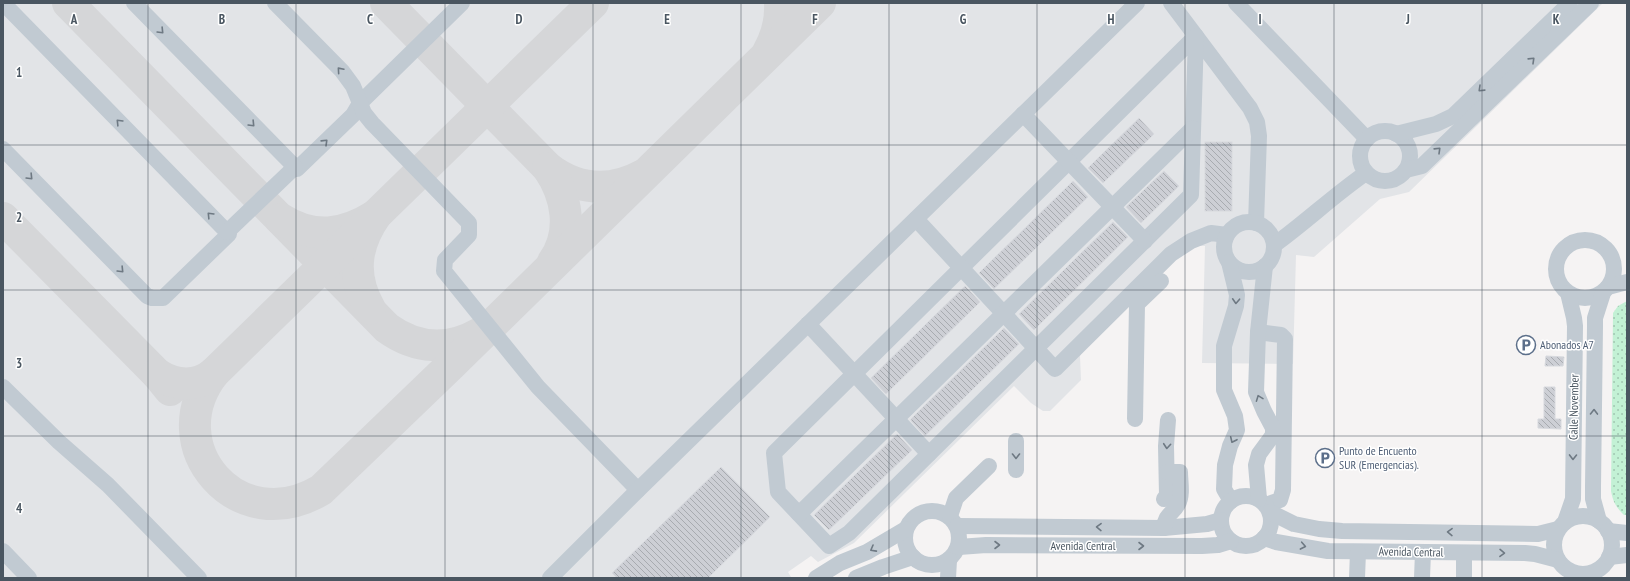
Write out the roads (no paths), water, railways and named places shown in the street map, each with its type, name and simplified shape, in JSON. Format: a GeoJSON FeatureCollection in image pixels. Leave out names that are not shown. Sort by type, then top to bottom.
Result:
{"type":"FeatureCollection","features":[{"type":"Feature","properties":{"kind":"street"},"geometry":{"type":"LineString","coordinates":[[3,3],[227,232]]}},
{"type":"Feature","properties":{"kind":"street"},"geometry":{"type":"LineString","coordinates":[[134,3],[296,168]]}},
{"type":"Feature","properties":{"kind":"street"},"geometry":{"type":"LineString","coordinates":[[275,3],[342,71],[353,86],[364,113],[372,123],[468,223],[469,235],[445,260],[444,271],[538,387],[638,490]]}},
{"type":"Feature","properties":{"kind":"street"},"geometry":{"type":"LineString","coordinates":[[3,149],[147,296],[152,298],[163,298],[229,234],[227,232],[353,114],[360,103],[462,3]]}},
{"type":"Feature","properties":{"kind":"street"},"geometry":{"type":"LineString","coordinates":[[550,578],[638,490],[1137,3]]}},
{"type":"Feature","properties":{"kind":"street"},"geometry":{"type":"LineString","coordinates":[[1171,3],[1250,108],[1257,122],[1259,136],[1256,223]]}},
{"type":"Feature","properties":{"kind":"street"},"geometry":{"type":"LineString","coordinates":[[1236,3],[1367,139]]}},
{"type":"Feature","properties":{"kind":"street"},"geometry":{"type":"LineString","coordinates":[[1396,134],[1436,124],[1453,116],[1570,3]]}},
{"type":"Feature","properties":{"kind":"street"},"geometry":{"type":"LineString","coordinates":[[1406,170],[1422,166],[1591,3]]}},
{"type":"Feature","properties":{"kind":"street"},"geometry":{"type":"LineString","coordinates":[[1196,36],[1191,195],[849,533],[829,546],[778,492],[774,453],[1196,36]]}},
{"type":"Feature","properties":{"kind":"street"},"geometry":{"type":"LineString","coordinates":[[1023,114],[1145,240]]}},
{"type":"Feature","properties":{"kind":"street"},"geometry":{"type":"LineString","coordinates":[[799,514],[1193,128]]}},
{"type":"Feature","properties":{"kind":"street"},"geometry":{"type":"LineString","coordinates":[[1389,131],[1396,134],[1403,139],[1408,146],[1410,162],[1401,176],[1387,181],[1380,181],[1366,173],[1360,160],[1362,145],[1373,134],[1389,131]]}},
{"type":"Feature","properties":{"kind":"street"},"geometry":{"type":"LineString","coordinates":[[1274,245],[1366,173]]}},
{"type":"Feature","properties":{"kind":"street"},"geometry":{"type":"LineString","coordinates":[[916,219],[1055,369],[1171,254],[1191,240],[1211,233],[1227,234]]}},
{"type":"Feature","properties":{"kind":"street"},"geometry":{"type":"LineString","coordinates":[[1230,501],[1224,489],[1225,465],[1230,446],[1238,430],[1235,416],[1224,390],[1224,346],[1236,306],[1236,295],[1229,262],[1224,249],[1227,234],[1233,228],[1248,222],[1256,223],[1269,231],[1273,238],[1274,245],[1274,253],[1266,266],[1258,332],[1256,392],[1273,428],[1273,434],[1259,454],[1256,465],[1265,505],[1271,521],[1270,530],[1264,538],[1254,544],[1242,545],[1231,541],[1224,532],[1221,520],[1224,510],[1230,501],[1240,496],[1250,496],[1265,505],[1280,500],[1284,475],[1285,339],[1281,335],[1258,332]]}},
{"type":"Feature","properties":{"kind":"street"},"geometry":{"type":"LineString","coordinates":[[1627,257],[1610,252],[1599,243],[1586,239],[1576,241],[1561,251],[1557,260],[1556,269],[1557,278],[1561,286],[1568,293],[1576,297],[1594,297],[1605,290],[1627,282]]}},
{"type":"Feature","properties":{"kind":"street"},"geometry":{"type":"LineString","coordinates":[[1605,290],[1613,279],[1615,270],[1614,261],[1610,252]]}},
{"type":"Feature","properties":{"kind":"street"},"geometry":{"type":"LineString","coordinates":[[1229,262],[1235,268],[1251,272],[1266,266]]}},
{"type":"Feature","properties":{"kind":"street"},"geometry":{"type":"LineString","coordinates":[[1135,419],[1137,304],[1161,281]]}},
{"type":"Feature","properties":{"kind":"street","name":"Calle November"},"geometry":{"type":"LineString","coordinates":[[1603,526],[1593,499],[1593,487],[1595,326],[1605,290]]}},
{"type":"Feature","properties":{"kind":"street","name":"Calle November"},"geometry":{"type":"LineString","coordinates":[[1562,525],[1573,499],[1575,326],[1568,293]]}},
{"type":"Feature","properties":{"kind":"street"},"geometry":{"type":"LineString","coordinates":[[808,324],[929,454]]}},
{"type":"Feature","properties":{"kind":"street"},"geometry":{"type":"LineString","coordinates":[[3,387],[59,442],[108,485],[199,578]]}},
{"type":"Feature","properties":{"kind":"street"},"geometry":{"type":"LineString","coordinates":[[1164,499],[1167,495],[1174,472],[1168,420]]}},
{"type":"Feature","properties":{"kind":"street"},"geometry":{"type":"LineString","coordinates":[[1016,441],[1016,470]]}},
{"type":"Feature","properties":{"kind":"street"},"geometry":{"type":"LineString","coordinates":[[1167,527],[1190,501],[1191,472],[1174,472]]}},
{"type":"Feature","properties":{"kind":"street"},"geometry":{"type":"LineString","coordinates":[[948,578],[954,553],[960,538],[953,521],[955,492]]}},
{"type":"Feature","properties":{"kind":"street","name":"Avenida Central"},"geometry":{"type":"LineString","coordinates":[[1265,505],[1294,524],[1319,529],[1342,531],[1538,534],[1562,525]]}},
{"type":"Feature","properties":{"kind":"street"},"geometry":{"type":"LineString","coordinates":[[816,578],[840,563],[867,552],[906,529],[912,520],[919,514],[929,511],[938,511],[953,521]]}},
{"type":"Feature","properties":{"kind":"street"},"geometry":{"type":"LineString","coordinates":[[1603,526],[1611,540],[1611,549],[1609,558],[1597,574],[1580,574],[1563,568],[1554,545],[1555,536],[1562,525],[1573,517],[1590,517],[1603,526],[1627,533]]}},
{"type":"Feature","properties":{"kind":"street","name":"Avenida Central"},"geometry":{"type":"LineString","coordinates":[[953,521],[1167,527],[1207,524],[1221,520]]}},
{"type":"Feature","properties":{"kind":"street"},"geometry":{"type":"LineString","coordinates":[[906,529],[905,539],[907,548],[922,567]]}},
{"type":"Feature","properties":{"kind":"street","name":"Avenida Central"},"geometry":{"type":"LineString","coordinates":[[1264,538],[1276,542],[1328,551],[1535,554],[1563,568]]}},
{"type":"Feature","properties":{"kind":"street","name":"Avenida Central"},"geometry":{"type":"LineString","coordinates":[[954,553],[986,545],[1202,546],[1218,545],[1231,541]]}},
{"type":"Feature","properties":{"kind":"street"},"geometry":{"type":"LineString","coordinates":[[3,551],[29,578]]}},
{"type":"Feature","properties":{"kind":"street"},"geometry":{"type":"LineString","coordinates":[[1357,578],[1358,552]]}},
{"type":"Feature","properties":{"kind":"street"},"geometry":{"type":"LineString","coordinates":[[1422,578],[1428,552]]}},
{"type":"Feature","properties":{"kind":"street"},"geometry":{"type":"LineString","coordinates":[[1428,552],[1433,578]]}},
{"type":"Feature","properties":{"kind":"street"},"geometry":{"type":"LineString","coordinates":[[856,578],[883,567],[922,567],[937,565],[954,553]]}},
{"type":"Feature","properties":{"kind":"street"},"geometry":{"type":"LineString","coordinates":[[1464,578],[1469,553]]}},
{"type":"Feature","properties":{"kind":"street"},"geometry":{"type":"LineString","coordinates":[[1469,553],[1474,578]]}},
{"type":"Feature","properties":{"kind":"street"},"geometry":{"type":"LineString","coordinates":[[1609,558],[1627,555]]}},
{"type":"Feature","properties":{"kind":"place","name":"Abonados A7"},"geometry":{"type":"Point","coordinates":[1526,345]}},
{"type":"Feature","properties":{"kind":"place","name":"Punto de Encuento SUR (Emergencias)."},"geometry":{"type":"Point","coordinates":[1325,458]}}]}
